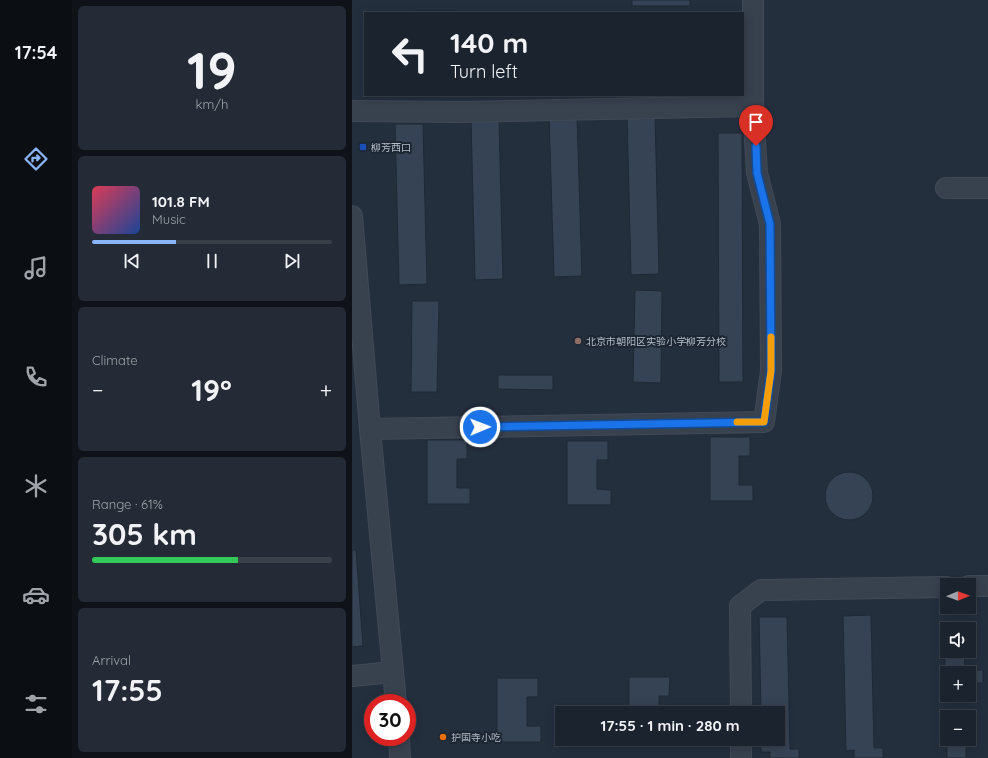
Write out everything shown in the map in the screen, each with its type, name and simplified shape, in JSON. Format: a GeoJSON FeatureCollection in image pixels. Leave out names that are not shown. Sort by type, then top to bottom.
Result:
{"type":"FeatureCollection","features":[{"type":"Feature","properties":{"kind":"street"},"geometry":{"type":"LineString","coordinates":[[370,429],[764,422],[771,371],[770,224],[757,173],[753,106],[753,0]]}},
{"type":"Feature","properties":{"kind":"street"},"geometry":{"type":"LineString","coordinates":[[352,111],[465,112],[753,106]]}},
{"type":"Feature","properties":{"kind":"street"},"geometry":{"type":"LineString","coordinates":[[946,188],[988,188]]}},
{"type":"Feature","properties":{"kind":"street"},"geometry":{"type":"LineString","coordinates":[[352,216],[395,694]]}},
{"type":"Feature","properties":{"kind":"street"},"geometry":{"type":"LineString","coordinates":[[741,706],[740,606],[761,590],[940,586]]}},
{"type":"Feature","properties":{"kind":"street"},"geometry":{"type":"LineString","coordinates":[[976,586],[988,586]]}},
{"type":"Feature","properties":{"kind":"street"},"geometry":{"type":"LineString","coordinates":[[352,676],[392,672]]}},
{"type":"Feature","properties":{"kind":"street"},"geometry":{"type":"LineString","coordinates":[[399,746],[400,758]]}},
{"type":"Feature","properties":{"kind":"street"},"geometry":{"type":"LineString","coordinates":[[741,746],[741,758]]}},
{"type":"Feature","properties":{"kind":"building"},"geometry":{"type":"Polygon","coordinates":[[[632,0],[690,0],[690,6],[632,6],[632,0]]]}},
{"type":"Feature","properties":{"kind":"building"},"geometry":{"type":"Polygon","coordinates":[[[415,11],[456,11],[456,12],[415,11]]]}},
{"type":"Feature","properties":{"kind":"building"},"geometry":{"type":"Polygon","coordinates":[[[655,114],[659,274],[631,275],[627,115],[655,114]]]}},
{"type":"Feature","properties":{"kind":"building"},"geometry":{"type":"Polygon","coordinates":[[[549,116],[577,116],[582,276],[554,277],[549,116]]]}},
{"type":"Feature","properties":{"kind":"building"},"geometry":{"type":"Polygon","coordinates":[[[499,119],[503,279],[475,280],[471,120],[499,119]]]}},
{"type":"Feature","properties":{"kind":"building"},"geometry":{"type":"Polygon","coordinates":[[[395,124],[423,124],[427,284],[399,285],[395,124]]]}},
{"type":"Feature","properties":{"kind":"building"},"geometry":{"type":"Polygon","coordinates":[[[718,133],[742,133],[743,382],[719,382],[718,133]]]}},
{"type":"Feature","properties":{"kind":"building"},"geometry":{"type":"Polygon","coordinates":[[[635,290],[662,291],[661,383],[633,382],[635,290]]]}},
{"type":"Feature","properties":{"kind":"building"},"geometry":{"type":"Polygon","coordinates":[[[412,301],[439,301],[437,392],[411,392],[412,301]]]}},
{"type":"Feature","properties":{"kind":"building"},"geometry":{"type":"Polygon","coordinates":[[[498,375],[553,375],[553,390],[498,389],[498,375]]]}},
{"type":"Feature","properties":{"kind":"building"},"geometry":{"type":"Polygon","coordinates":[[[710,437],[750,437],[750,456],[739,456],[739,485],[753,485],[753,501],[710,501],[710,437]]]}},
{"type":"Feature","properties":{"kind":"building"},"geometry":{"type":"Polygon","coordinates":[[[427,440],[467,440],[467,459],[457,459],[457,488],[470,488],[470,504],[427,504],[427,440]]]}},
{"type":"Feature","properties":{"kind":"building"},"geometry":{"type":"Polygon","coordinates":[[[567,441],[608,441],[608,460],[597,460],[597,489],[611,490],[611,505],[567,505],[567,441]]]}},
{"type":"Feature","properties":{"kind":"building"},"geometry":{"type":"Polygon","coordinates":[[[844,472],[854,472],[863,476],[869,482],[873,491],[873,501],[869,510],[863,516],[854,520],[844,520],[835,516],[829,510],[825,501],[825,491],[829,482],[835,476],[844,472]]]}},
{"type":"Feature","properties":{"kind":"building"},"geometry":{"type":"Polygon","coordinates":[[[352,550],[356,550],[363,646],[352,647],[352,550]]]}},
{"type":"Feature","properties":{"kind":"building"},"geometry":{"type":"Polygon","coordinates":[[[871,615],[874,748],[883,748],[883,758],[854,758],[854,750],[846,751],[843,616],[871,615]]]}},
{"type":"Feature","properties":{"kind":"building"},"geometry":{"type":"Polygon","coordinates":[[[759,617],[787,617],[790,749],[799,749],[799,758],[770,758],[770,752],[761,752],[761,746],[785,746],[785,706],[761,706],[759,617]]]}},
{"type":"Feature","properties":{"kind":"building"},"geometry":{"type":"Polygon","coordinates":[[[945,658],[964,658],[965,666],[945,666],[945,658]]]}},
{"type":"Feature","properties":{"kind":"building"},"geometry":{"type":"Polygon","coordinates":[[[976,670],[983,670],[983,683],[976,683],[976,670]]]}},
{"type":"Feature","properties":{"kind":"building"},"geometry":{"type":"Polygon","coordinates":[[[629,677],[670,677],[669,696],[659,696],[659,706],[629,706],[629,677]]]}},
{"type":"Feature","properties":{"kind":"building"},"geometry":{"type":"Polygon","coordinates":[[[497,678],[538,678],[538,697],[527,697],[527,726],[541,726],[541,742],[497,742],[497,678]]]}},
{"type":"Feature","properties":{"kind":"building"},"geometry":{"type":"Polygon","coordinates":[[[947,746],[966,746],[966,758],[947,758],[947,746]]]}},
{"type":"Feature","properties":{"kind":"slow traffic"},"geometry":{"type":"LineString","coordinates":[[737,422],[764,422],[771,371],[771,337]]}},
{"type":"Feature","properties":{"kind":"place","name":"柳芳西口"},"geometry":{"type":"Point","coordinates":[363,147]}},
{"type":"Feature","properties":{"kind":"place","name":"北京市朝阳区实验小学柳芳分校"},"geometry":{"type":"Point","coordinates":[578,341]}},
{"type":"Feature","properties":{"kind":"place","name":"护国寺小吃"},"geometry":{"type":"Point","coordinates":[443,737]}},
{"type":"Feature","properties":{"kind":"route"},"geometry":{"type":"LineString","coordinates":[[480,427],[764,422],[771,371],[770,224],[757,173],[756,146]]}}]}
